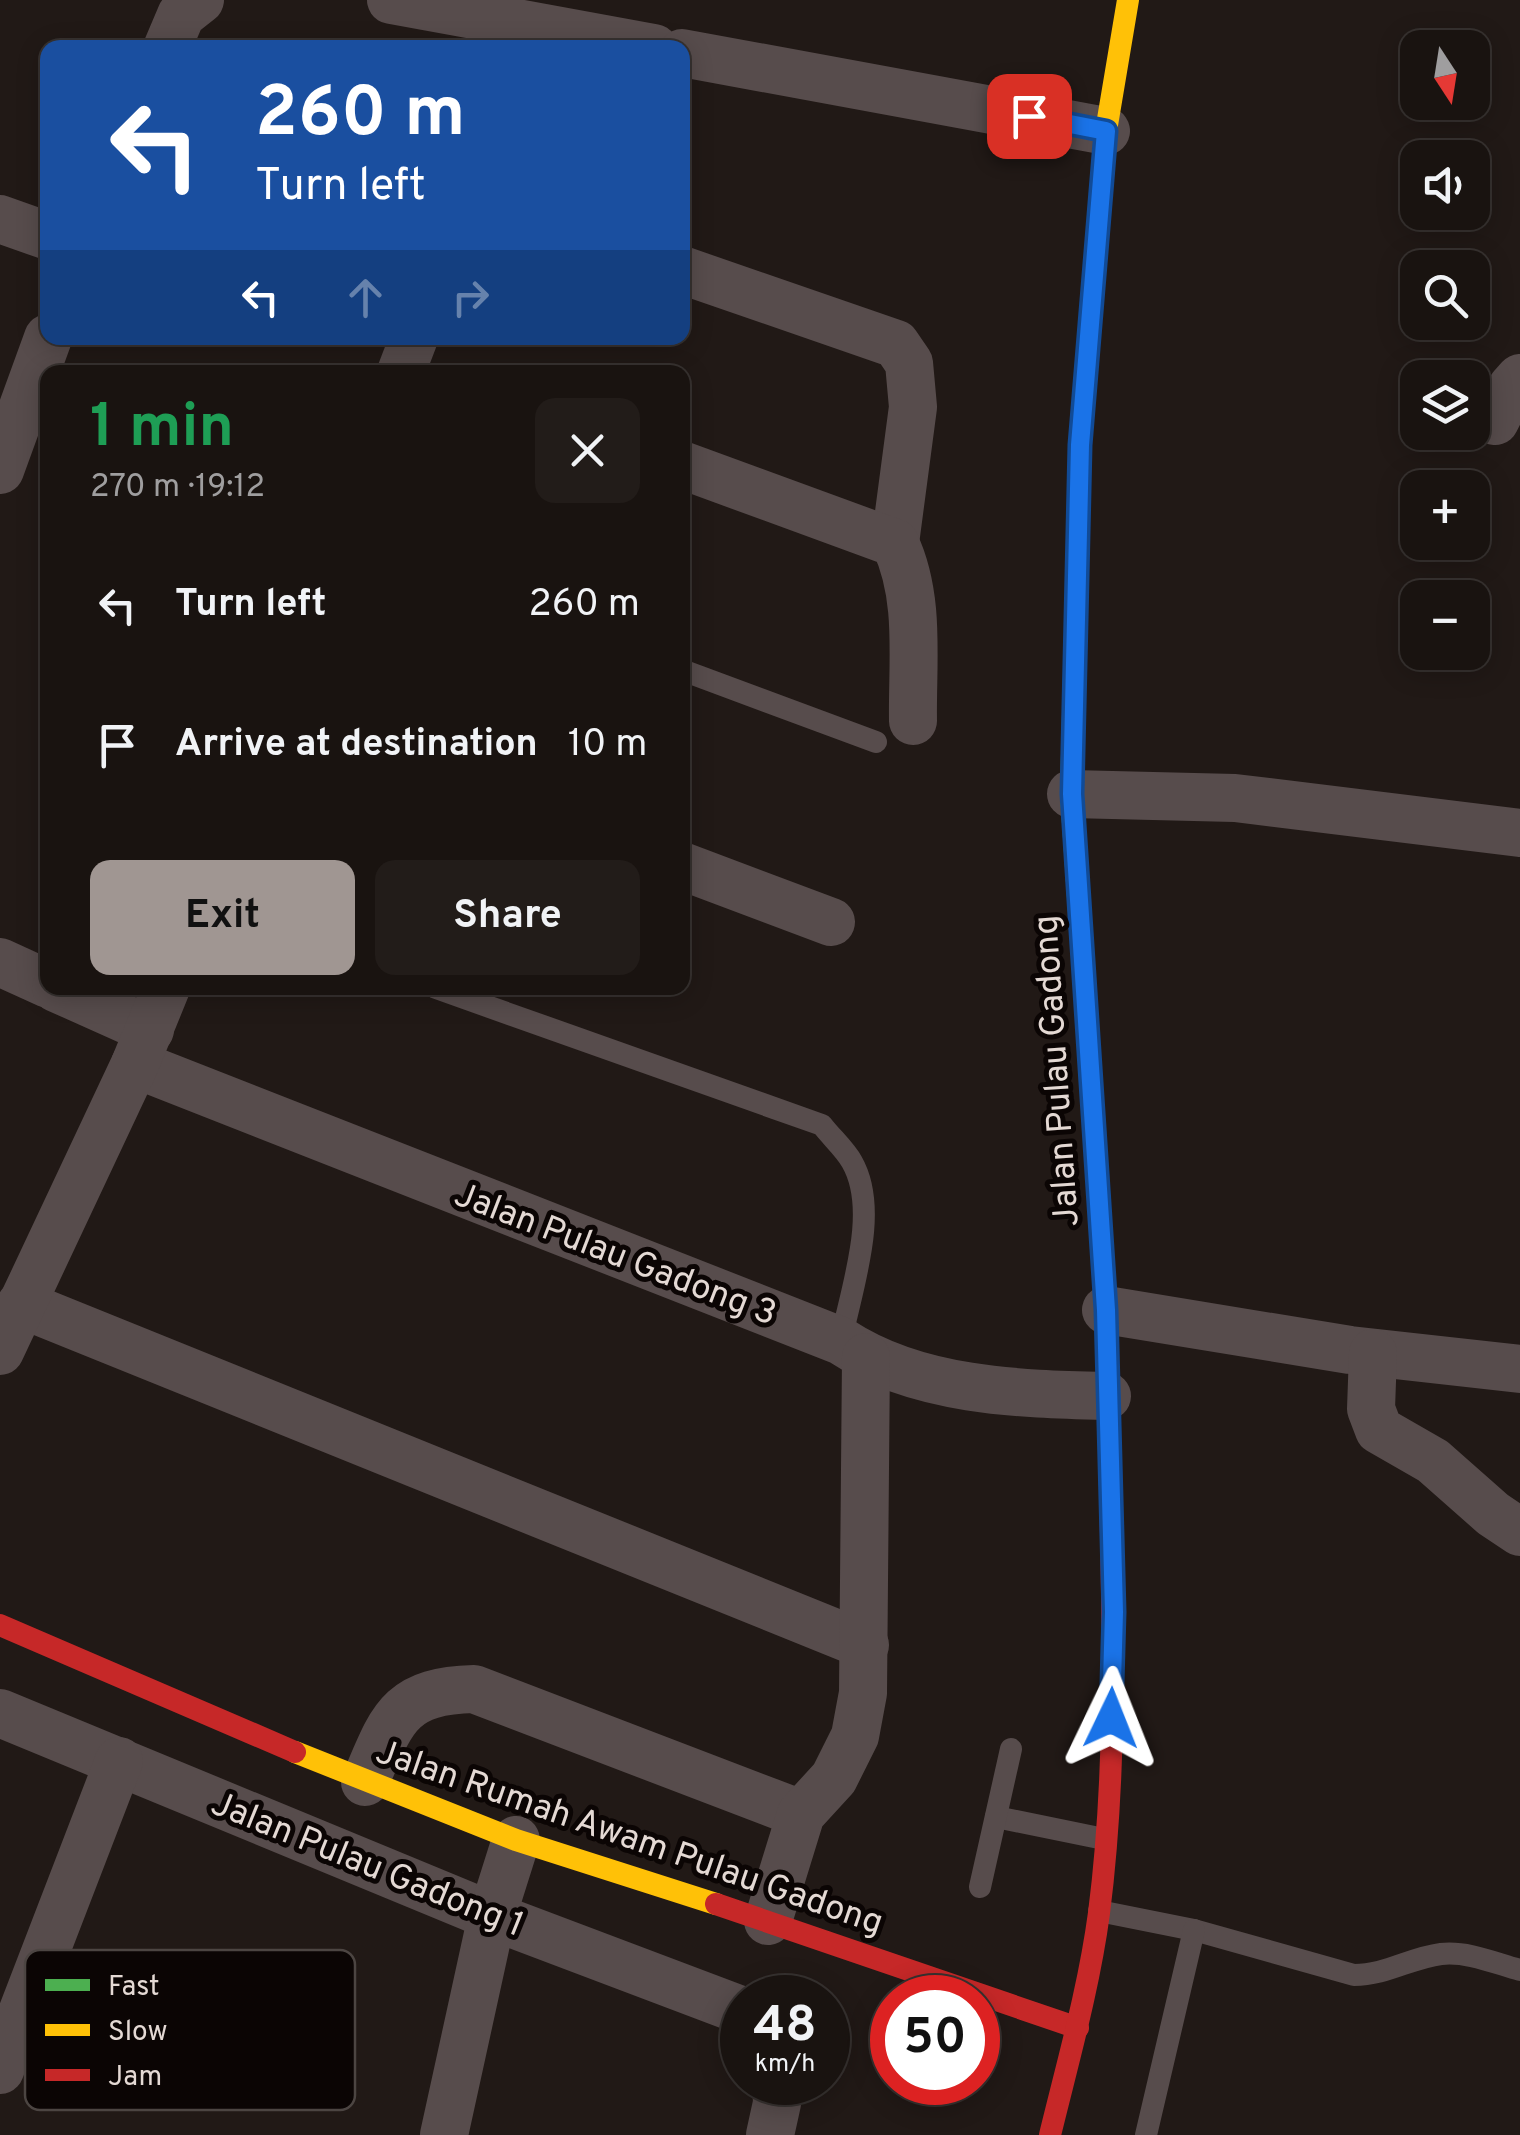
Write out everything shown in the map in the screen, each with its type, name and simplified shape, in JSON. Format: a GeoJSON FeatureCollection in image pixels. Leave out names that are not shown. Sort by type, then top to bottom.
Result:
{"type":"FeatureCollection","features":[{"type":"Feature","properties":{"kind":"main road","name":"Jalan Pulau Gadong"},"geometry":{"type":"LineString","coordinates":[[1050,2135],[1078,2028],[1098,1911],[1114,1612],[1106,1310],[1072,794],[1080,445],[1106,131],[1128,0]]}},
{"type":"Feature","properties":{"kind":"main road","name":"Jalan Rumah Awam Pulau Gadong"},"geometry":{"type":"LineString","coordinates":[[0,1625],[365,1782],[516,1840],[768,1921],[1078,2028]]}},
{"type":"Feature","properties":{"kind":"street"},"geometry":{"type":"LineString","coordinates":[[170,40],[181,15],[200,0]]}},
{"type":"Feature","properties":{"kind":"street"},"geometry":{"type":"LineString","coordinates":[[391,0],[522,36],[566,40]]}},
{"type":"Feature","properties":{"kind":"street"},"geometry":{"type":"LineString","coordinates":[[690,54],[1106,131]]}},
{"type":"Feature","properties":{"kind":"street"},"geometry":{"type":"LineString","coordinates":[[0,218],[40,233]]}},
{"type":"Feature","properties":{"kind":"street"},"geometry":{"type":"LineString","coordinates":[[690,273],[896,344],[909,364],[913,408],[895,543],[906,565],[912,594],[894,732]]}},
{"type":"Feature","properties":{"kind":"street"},"geometry":{"type":"LineString","coordinates":[[0,470],[45,345]]}},
{"type":"Feature","properties":{"kind":"street"},"geometry":{"type":"LineString","coordinates":[[1494,421],[1520,378]]}},
{"type":"Feature","properties":{"kind":"street"},"geometry":{"type":"LineString","coordinates":[[690,468],[895,543]]}},
{"type":"Feature","properties":{"kind":"street"},"geometry":{"type":"LineString","coordinates":[[1072,794],[1235,798],[1520,833]]}},
{"type":"Feature","properties":{"kind":"street"},"geometry":{"type":"LineString","coordinates":[[690,869],[830,922]]}},
{"type":"Feature","properties":{"kind":"street"},"geometry":{"type":"LineString","coordinates":[[0,962],[40,980]]}},
{"type":"Feature","properties":{"kind":"street","name":"Jalan Pulau Gadong 3"},"geometry":{"type":"LineString","coordinates":[[73,995],[151,1027],[853,1349],[926,1377],[981,1388],[1107,1396]]}},
{"type":"Feature","properties":{"kind":"street"},"geometry":{"type":"LineString","coordinates":[[0,1351],[151,1027]]}},
{"type":"Feature","properties":{"kind":"street"},"geometry":{"type":"LineString","coordinates":[[20,1304],[865,1645]]}},
{"type":"Feature","properties":{"kind":"street"},"geometry":{"type":"LineString","coordinates":[[1106,1310],[1373,1353],[1520,1368]]}},
{"type":"Feature","properties":{"kind":"street"},"geometry":{"type":"LineString","coordinates":[[768,1921],[801,1814],[834,1778],[854,1736],[863,1693],[865,1645],[853,1349]]}},
{"type":"Feature","properties":{"kind":"street"},"geometry":{"type":"LineString","coordinates":[[1373,1353],[1372,1409],[1379,1430],[1433,1461],[1493,1514],[1520,1532]]}},
{"type":"Feature","properties":{"kind":"street"},"geometry":{"type":"LineString","coordinates":[[365,1782],[390,1724],[414,1700],[443,1690],[474,1689],[801,1814]]}},
{"type":"Feature","properties":{"kind":"street","name":"Jalan Pulau Gadong 1"},"geometry":{"type":"LineString","coordinates":[[0,1713],[492,1916],[720,2003]]}},
{"type":"Feature","properties":{"kind":"street"},"geometry":{"type":"LineString","coordinates":[[46,1950],[119,1761]]}},
{"type":"Feature","properties":{"kind":"street"},"geometry":{"type":"LineString","coordinates":[[444,2135],[492,1916],[516,1840]]}},
{"type":"Feature","properties":{"kind":"street"},"geometry":{"type":"LineString","coordinates":[[0,2070],[25,2005]]}},
{"type":"Feature","properties":{"kind":"street"},"geometry":{"type":"LineString","coordinates":[[770,2135],[778,2105]]}},
{"type":"Feature","properties":{"kind":"lane"},"geometry":{"type":"LineString","coordinates":[[690,672],[894,732]]}},
{"type":"Feature","properties":{"kind":"lane"},"geometry":{"type":"LineString","coordinates":[[456,995],[822,1126],[852,1161],[861,1185],[865,1218],[853,1349]]}},
{"type":"Feature","properties":{"kind":"lane"},"geometry":{"type":"LineString","coordinates":[[980,1887],[1011,1748]]}},
{"type":"Feature","properties":{"kind":"lane"},"geometry":{"type":"LineString","coordinates":[[996,1817],[1104,1839]]}},
{"type":"Feature","properties":{"kind":"lane"},"geometry":{"type":"LineString","coordinates":[[1098,1911],[1194,1930],[1354,1975],[1372,1975],[1445,1953],[1463,1954],[1520,1970]]}},
{"type":"Feature","properties":{"kind":"lane"},"geometry":{"type":"LineString","coordinates":[[1146,2135],[1194,1930]]}},
{"type":"Feature","properties":{"kind":"traffic: fast"},"geometry":{"type":"LineString","coordinates":[[1075,635],[1071,794],[1106,1310],[1110,1488]]}},
{"type":"Feature","properties":{"kind":"traffic: slow"},"geometry":{"type":"LineString","coordinates":[[1075,635],[1080,445],[1106,131],[1128,0]]}},
{"type":"Feature","properties":{"kind":"traffic: slow"},"geometry":{"type":"LineString","coordinates":[[295,1752],[516,1840],[716,1904]]}},
{"type":"Feature","properties":{"kind":"traffic: jam"},"geometry":{"type":"LineString","coordinates":[[1050,2135],[1090,1969],[1105,1860],[1112,1701],[1110,1488]]}},
{"type":"Feature","properties":{"kind":"traffic: jam"},"geometry":{"type":"LineString","coordinates":[[0,1625],[295,1752]]}},
{"type":"Feature","properties":{"kind":"traffic: jam"},"geometry":{"type":"LineString","coordinates":[[716,1904],[1078,2028]]}},
{"type":"Feature","properties":{"kind":"route"},"geometry":{"type":"LineString","coordinates":[[1029,116],[1106,131],[1080,445],[1072,794],[1106,1310],[1114,1612],[1111,1718]]}}]}
